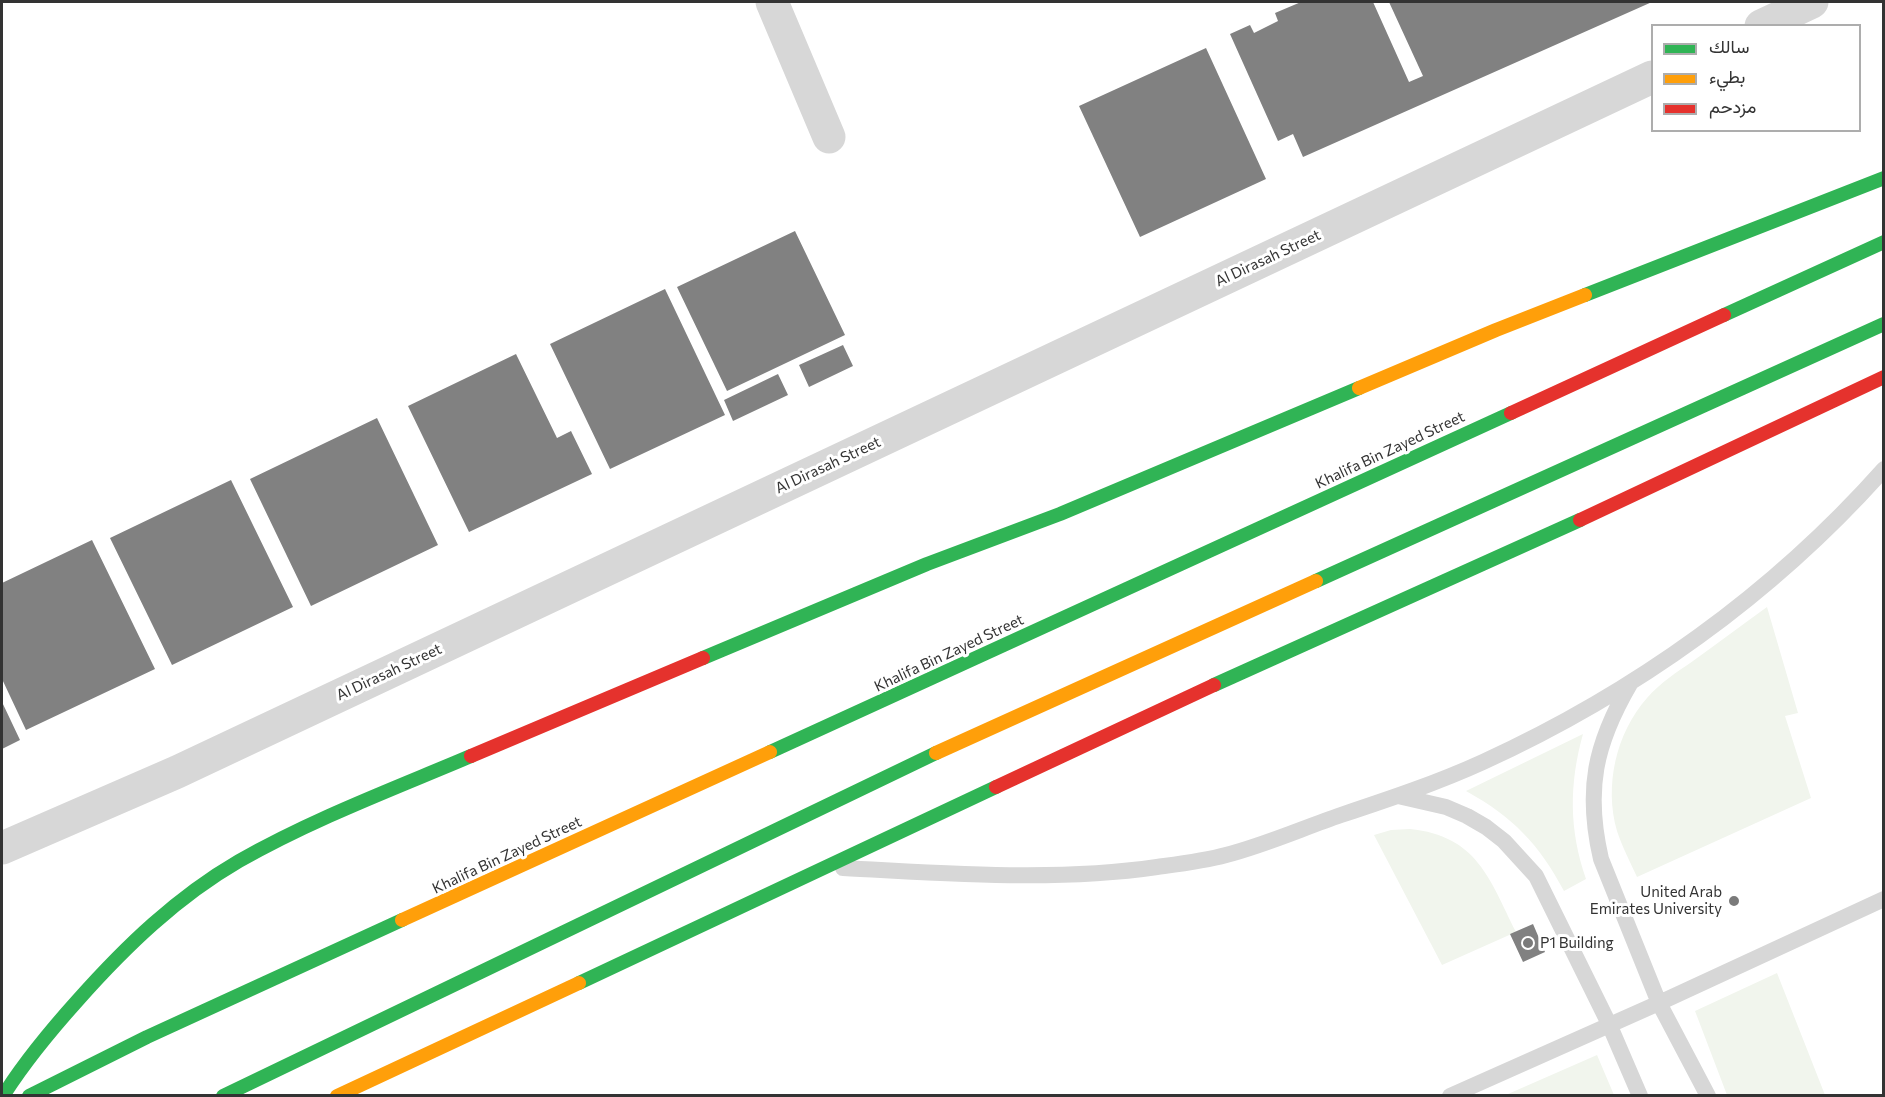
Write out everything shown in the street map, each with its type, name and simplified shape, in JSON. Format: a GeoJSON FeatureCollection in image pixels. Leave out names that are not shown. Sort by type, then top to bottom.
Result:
{"type":"FeatureCollection","features":[{"type":"Feature","properties":{"kind":"main road"},"geometry":{"type":"LineString","coordinates":[[3,1095],[51,1029],[109,965],[157,918],[205,882],[277,841],[350,807],[927,564],[1060,514],[1496,330],[1884,178]]}},
{"type":"Feature","properties":{"kind":"main road","name":"Khalifa Bin Zayed Street"},"geometry":{"type":"LineString","coordinates":[[28,1095],[158,1032],[1884,242]]}},
{"type":"Feature","properties":{"kind":"main road"},"geometry":{"type":"LineString","coordinates":[[223,1095],[963,740],[1884,324]]}},
{"type":"Feature","properties":{"kind":"main road"},"geometry":{"type":"LineString","coordinates":[[337,1095],[830,867],[1138,719],[1558,530],[1884,377]]}},
{"type":"Feature","properties":{"kind":"street"},"geometry":{"type":"LineString","coordinates":[[772,2],[829,136]]}},
{"type":"Feature","properties":{"kind":"street"},"geometry":{"type":"LineString","coordinates":[[1765,24],[1812,2]]}},
{"type":"Feature","properties":{"kind":"street","name":"Al Dirasah Street"},"geometry":{"type":"LineString","coordinates":[[2,848],[177,772],[1651,77]]}},
{"type":"Feature","properties":{"kind":"lane"},"geometry":{"type":"LineString","coordinates":[[830,867],[982,874],[1081,873],[1155,867],[1225,855],[1398,796],[1480,763],[1548,731],[1682,650],[1775,576],[1820,536],[1884,469]]}},
{"type":"Feature","properties":{"kind":"lane"},"geometry":{"type":"LineString","coordinates":[[1631,682],[1616,707],[1597,759],[1593,787],[1593,811],[1601,859],[1659,1003],[1708,1095]]}},
{"type":"Feature","properties":{"kind":"lane"},"geometry":{"type":"LineString","coordinates":[[1398,796],[1446,807],[1486,827],[1536,876],[1609,1024],[1640,1095]]}},
{"type":"Feature","properties":{"kind":"lane"},"geometry":{"type":"LineString","coordinates":[[1450,1095],[1659,1003],[1884,899]]}},
{"type":"Feature","properties":{"kind":"shaded area"},"geometry":{"type":"Polygon","coordinates":[[[1767,607],[1798,713],[1785,716],[1811,798],[1637,877],[1617,831],[1613,814],[1613,778],[1620,744],[1627,727],[1657,687],[1767,607]]]}},
{"type":"Feature","properties":{"kind":"shaded area"},"geometry":{"type":"Polygon","coordinates":[[[1583,734],[1575,771],[1573,807],[1576,843],[1586,879],[1564,891],[1545,859],[1523,833],[1498,811],[1466,791],[1583,734]]]}},
{"type":"Feature","properties":{"kind":"shaded area"},"geometry":{"type":"Polygon","coordinates":[[[1410,829],[1433,833],[1451,840],[1466,850],[1488,878],[1516,932],[1442,965],[1374,835],[1391,830],[1410,829]]]}},
{"type":"Feature","properties":{"kind":"shaded area"},"geometry":{"type":"Polygon","coordinates":[[[1777,973],[1825,1095],[1727,1095],[1695,1011],[1777,973]]]}},
{"type":"Feature","properties":{"kind":"shaded area"},"geometry":{"type":"Polygon","coordinates":[[[1597,1055],[1614,1095],[1509,1096],[1508,1094],[1597,1055]]]}},
{"type":"Feature","properties":{"kind":"building"},"geometry":{"type":"Polygon","coordinates":[[[1301,2],[1373,2],[1409,82],[1423,76],[1389,2],[1652,2],[1303,157],[1293,134],[1278,141],[1230,34],[1250,25],[1254,33],[1278,21],[1275,13],[1301,2]]]}},
{"type":"Feature","properties":{"kind":"building"},"geometry":{"type":"Polygon","coordinates":[[[1206,48],[1266,179],[1140,237],[1079,106],[1206,48]]]}},
{"type":"Feature","properties":{"kind":"building"},"geometry":{"type":"Polygon","coordinates":[[[795,231],[845,335],[727,391],[677,287],[795,231]]]}},
{"type":"Feature","properties":{"kind":"building"},"geometry":{"type":"Polygon","coordinates":[[[665,289],[725,415],[610,469],[550,344],[665,289]]]}},
{"type":"Feature","properties":{"kind":"building"},"geometry":{"type":"Polygon","coordinates":[[[843,345],[853,366],[809,387],[799,365],[843,345]]]}},
{"type":"Feature","properties":{"kind":"building"},"geometry":{"type":"Polygon","coordinates":[[[516,354],[557,438],[571,431],[592,474],[469,532],[408,406],[516,354]]]}},
{"type":"Feature","properties":{"kind":"building"},"geometry":{"type":"Polygon","coordinates":[[[778,374],[788,395],[733,421],[724,400],[778,374]]]}},
{"type":"Feature","properties":{"kind":"building"},"geometry":{"type":"Polygon","coordinates":[[[377,418],[438,545],[311,606],[250,479],[377,418]]]}},
{"type":"Feature","properties":{"kind":"building"},"geometry":{"type":"Polygon","coordinates":[[[231,480],[293,607],[172,665],[110,538],[231,480]]]}},
{"type":"Feature","properties":{"kind":"building"},"geometry":{"type":"Polygon","coordinates":[[[92,540],[155,669],[26,730],[2,679],[2,583],[92,540]]]}},
{"type":"Feature","properties":{"kind":"building"},"geometry":{"type":"Polygon","coordinates":[[[2,702],[20,740],[2,749],[2,702]]]}},
{"type":"Feature","properties":{"kind":"building","name":"P1 Building"},"geometry":{"type":"Polygon","coordinates":[[[1533,924],[1545,952],[1523,962],[1510,934],[1533,924]]]}},
{"type":"Feature","properties":{"kind":"traffic: fast"},"geometry":{"type":"LineString","coordinates":[[1585,295],[1884,178]]}},
{"type":"Feature","properties":{"kind":"traffic: fast"},"geometry":{"type":"LineString","coordinates":[[1724,315],[1884,242]]}},
{"type":"Feature","properties":{"kind":"traffic: fast"},"geometry":{"type":"LineString","coordinates":[[1316,581],[1884,324]]}},
{"type":"Feature","properties":{"kind":"traffic: fast"},"geometry":{"type":"LineString","coordinates":[[703,658],[927,564],[1060,514],[1359,388]]}},
{"type":"Feature","properties":{"kind":"traffic: fast"},"geometry":{"type":"LineString","coordinates":[[770,752],[1511,413]]}},
{"type":"Feature","properties":{"kind":"traffic: fast"},"geometry":{"type":"LineString","coordinates":[[1214,685],[1580,520]]}},
{"type":"Feature","properties":{"kind":"traffic: fast"},"geometry":{"type":"LineString","coordinates":[[223,1096],[936,753]]}},
{"type":"Feature","properties":{"kind":"traffic: fast"},"geometry":{"type":"LineString","coordinates":[[3,1096],[39,1046],[96,980],[153,924],[194,890],[267,846],[354,805],[471,756]]}},
{"type":"Feature","properties":{"kind":"traffic: fast"},"geometry":{"type":"LineString","coordinates":[[579,983],[996,787]]}},
{"type":"Feature","properties":{"kind":"traffic: fast"},"geometry":{"type":"LineString","coordinates":[[29,1096],[147,1037],[402,920]]}},
{"type":"Feature","properties":{"kind":"traffic: slow"},"geometry":{"type":"LineString","coordinates":[[1359,388],[1585,295]]}},
{"type":"Feature","properties":{"kind":"traffic: slow"},"geometry":{"type":"LineString","coordinates":[[936,753],[1316,581]]}},
{"type":"Feature","properties":{"kind":"traffic: slow"},"geometry":{"type":"LineString","coordinates":[[402,920],[770,752]]}},
{"type":"Feature","properties":{"kind":"traffic: slow"},"geometry":{"type":"LineString","coordinates":[[337,1096],[579,983]]}},
{"type":"Feature","properties":{"kind":"traffic: jam"},"geometry":{"type":"LineString","coordinates":[[1511,413],[1724,315]]}},
{"type":"Feature","properties":{"kind":"traffic: jam"},"geometry":{"type":"LineString","coordinates":[[1580,520],[1884,377]]}},
{"type":"Feature","properties":{"kind":"traffic: jam"},"geometry":{"type":"LineString","coordinates":[[471,756],[703,658]]}},
{"type":"Feature","properties":{"kind":"traffic: jam"},"geometry":{"type":"LineString","coordinates":[[996,787],[1214,685]]}},
{"type":"Feature","properties":{"kind":"place","name":"United Arab Emirates University"},"geometry":{"type":"Point","coordinates":[1734,901]}},
{"type":"Feature","properties":{"kind":"place","name":"P1 Building"},"geometry":{"type":"Point","coordinates":[1528,943]}}]}
